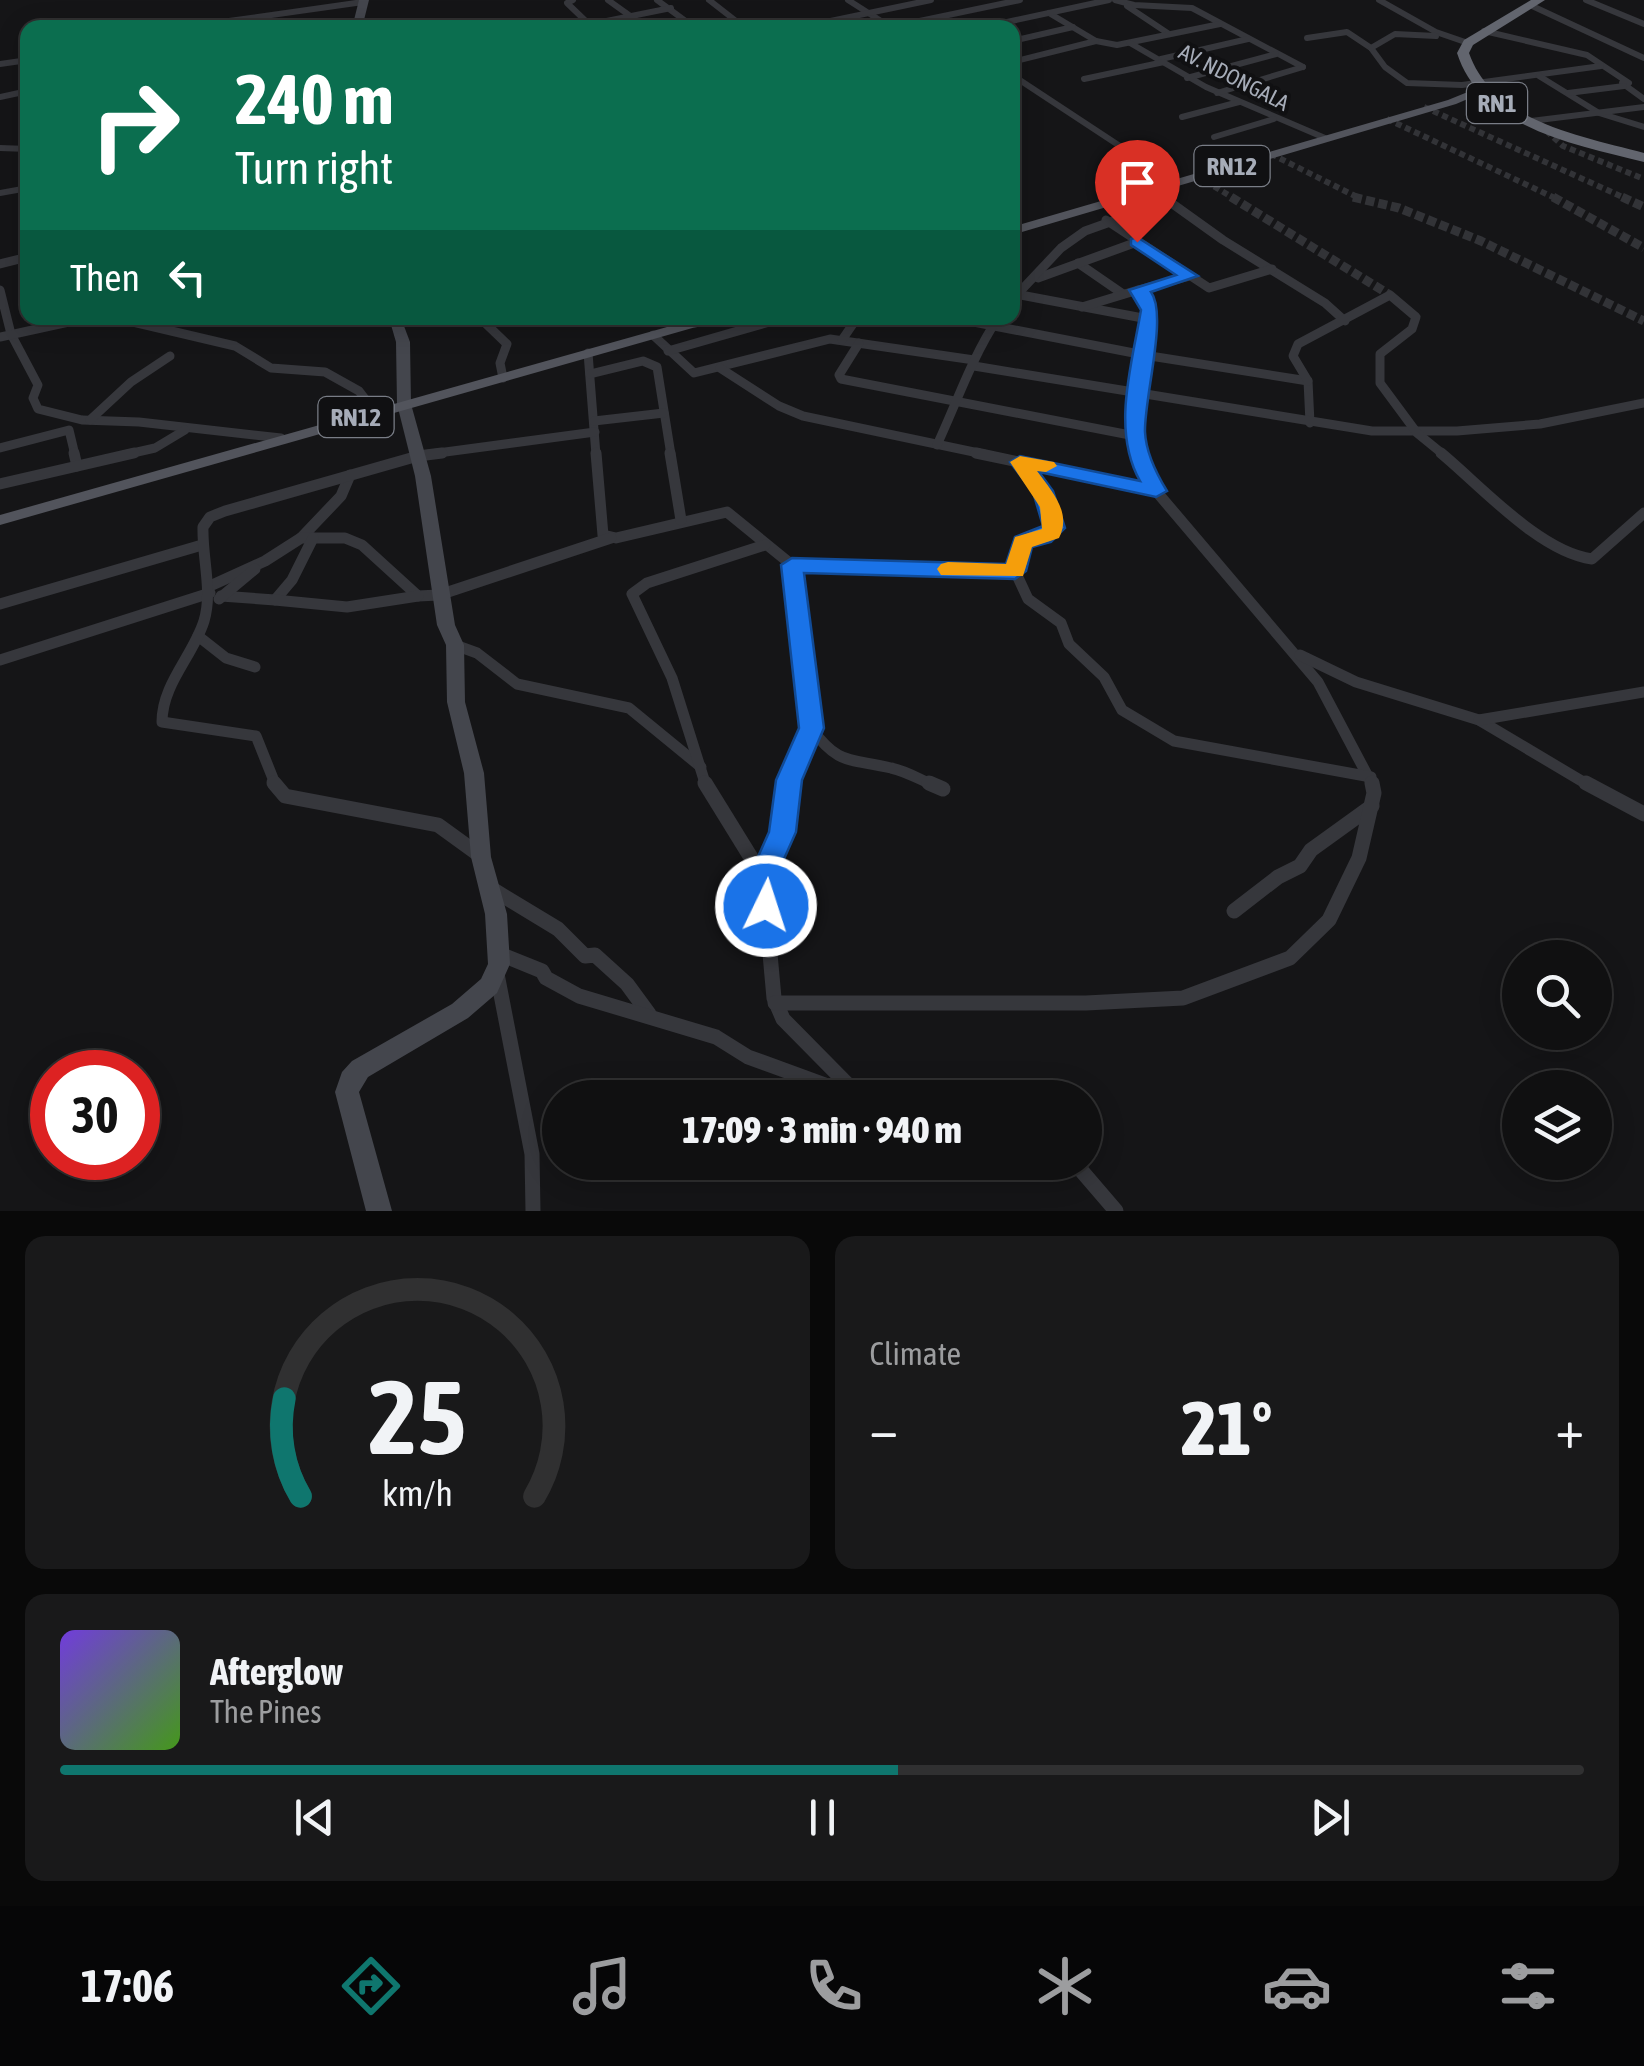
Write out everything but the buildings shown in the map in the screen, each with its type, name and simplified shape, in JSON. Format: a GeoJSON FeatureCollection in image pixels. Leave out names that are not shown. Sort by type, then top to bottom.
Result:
{"type":"FeatureCollection","features":[{"type":"Feature","properties":{"kind":"highway","name":"RN1"},"geometry":{"type":"LineString","coordinates":[[1535,2],[1462,41],[1476,86],[1498,104],[1532,121],[1642,157]]}},
{"type":"Feature","properties":{"kind":"main road","name":"RN12"},"geometry":{"type":"LineString","coordinates":[[1020,228],[1452,102],[1476,86]]}},
{"type":"Feature","properties":{"kind":"main road","name":"RN12"},"geometry":{"type":"LineString","coordinates":[[1452,102],[1498,104]]}},
{"type":"Feature","properties":{"kind":"main road","name":"RN12"},"geometry":{"type":"LineString","coordinates":[[0,520],[685,325]]}},
{"type":"Feature","properties":{"kind":"street"},"geometry":{"type":"LineString","coordinates":[[573,0],[567,4],[584,20]]}},
{"type":"Feature","properties":{"kind":"street"},"geometry":{"type":"LineString","coordinates":[[608,0],[637,20]]}},
{"type":"Feature","properties":{"kind":"street"},"geometry":{"type":"LineString","coordinates":[[657,0],[687,20]]}},
{"type":"Feature","properties":{"kind":"street"},"geometry":{"type":"LineString","coordinates":[[709,0],[735,20]]}},
{"type":"Feature","properties":{"kind":"street"},"geometry":{"type":"LineString","coordinates":[[848,0],[879,20]]}},
{"type":"Feature","properties":{"kind":"street"},"geometry":{"type":"LineString","coordinates":[[832,20],[904,2],[931,0]]}},
{"type":"Feature","properties":{"kind":"street"},"geometry":{"type":"LineString","coordinates":[[986,0],[994,5]]}},
{"type":"Feature","properties":{"kind":"street"},"geometry":{"type":"LineString","coordinates":[[923,20],[1020,0]]}},
{"type":"Feature","properties":{"kind":"street"},"geometry":{"type":"LineString","coordinates":[[1016,20],[1112,0],[1127,5],[1169,34]]}},
{"type":"Feature","properties":{"kind":"street"},"geometry":{"type":"LineString","coordinates":[[1380,0],[1462,41]]}},
{"type":"Feature","properties":{"kind":"street"},"geometry":{"type":"LineString","coordinates":[[1586,0],[1644,24]]}},
{"type":"Feature","properties":{"kind":"street"},"geometry":{"type":"LineString","coordinates":[[235,20],[364,1]]}},
{"type":"Feature","properties":{"kind":"street"},"geometry":{"type":"LineString","coordinates":[[904,2],[928,19]]}},
{"type":"Feature","properties":{"kind":"street"},"geometry":{"type":"LineString","coordinates":[[1535,2],[1644,58]]}},
{"type":"Feature","properties":{"kind":"street"},"geometry":{"type":"LineString","coordinates":[[272,3],[275,14]]}},
{"type":"Feature","properties":{"kind":"street"},"geometry":{"type":"LineString","coordinates":[[1127,5],[1181,6],[1304,67],[1218,93]]}},
{"type":"Feature","properties":{"kind":"street"},"geometry":{"type":"LineString","coordinates":[[616,20],[671,8]]}},
{"type":"Feature","properties":{"kind":"street"},"geometry":{"type":"LineString","coordinates":[[1049,13],[1096,42]]}},
{"type":"Feature","properties":{"kind":"street"},"geometry":{"type":"LineString","coordinates":[[1020,60],[1096,42],[1130,43],[1220,24]]}},
{"type":"Feature","properties":{"kind":"street"},"geometry":{"type":"LineString","coordinates":[[1020,39],[1073,27]]}},
{"type":"Feature","properties":{"kind":"street"},"geometry":{"type":"LineString","coordinates":[[1484,30],[1587,55],[1629,82],[1622,83],[1624,86]]}},
{"type":"Feature","properties":{"kind":"street"},"geometry":{"type":"LineString","coordinates":[[1306,38],[1345,32],[1371,48],[1386,67],[1406,82],[1476,86],[1601,66]]}},
{"type":"Feature","properties":{"kind":"street"},"geometry":{"type":"LineString","coordinates":[[1371,48],[1400,33],[1462,41]]}},
{"type":"Feature","properties":{"kind":"street"},"geometry":{"type":"LineString","coordinates":[[1084,79],[1248,39]]}},
{"type":"Feature","properties":{"kind":"street","name":"AV. NDONGALA"},"geometry":{"type":"LineString","coordinates":[[1130,43],[1187,78],[1325,138]]}},
{"type":"Feature","properties":{"kind":"street"},"geometry":{"type":"LineString","coordinates":[[1187,78],[1276,54]]}},
{"type":"Feature","properties":{"kind":"street"},"geometry":{"type":"LineString","coordinates":[[1539,76],[1599,113],[1644,127]]}},
{"type":"Feature","properties":{"kind":"street"},"geometry":{"type":"LineString","coordinates":[[1020,84],[1176,183]]}},
{"type":"Feature","properties":{"kind":"street"},"geometry":{"type":"LineString","coordinates":[[1568,93],[1624,86],[1644,103]]}},
{"type":"Feature","properties":{"kind":"street"},"geometry":{"type":"LineString","coordinates":[[1182,117],[1239,102]]}},
{"type":"Feature","properties":{"kind":"street"},"geometry":{"type":"LineString","coordinates":[[1532,121],[1644,103]]}},
{"type":"Feature","properties":{"kind":"street"},"geometry":{"type":"LineString","coordinates":[[1214,137],[1274,119]]}},
{"type":"Feature","properties":{"kind":"street"},"geometry":{"type":"LineString","coordinates":[[1152,189],[1325,302],[1345,321]]}},
{"type":"Feature","properties":{"kind":"street"},"geometry":{"type":"LineString","coordinates":[[1020,292],[1060,249],[1106,220],[1169,201]]}},
{"type":"Feature","properties":{"kind":"street"},"geometry":{"type":"LineString","coordinates":[[1106,220],[1214,288],[1272,269]]}},
{"type":"Feature","properties":{"kind":"street"},"geometry":{"type":"LineString","coordinates":[[1034,280],[1137,242]]}},
{"type":"Feature","properties":{"kind":"street"},"geometry":{"type":"LineString","coordinates":[[1078,262],[1123,294]]}},
{"type":"Feature","properties":{"kind":"street"},"geometry":{"type":"LineString","coordinates":[[1082,306],[1190,276]]}},
{"type":"Feature","properties":{"kind":"street"},"geometry":{"type":"LineString","coordinates":[[0,290],[5,336],[38,384],[34,405],[62,417],[281,438]]}},
{"type":"Feature","properties":{"kind":"street"},"geometry":{"type":"LineString","coordinates":[[775,1002],[1159,1001],[1210,990],[1290,958],[1329,920],[1360,858],[1372,806],[1372,777],[1327,695],[1156,491],[1144,470],[1135,436],[1148,319],[1146,297],[1138,290]]}},
{"type":"Feature","properties":{"kind":"street"},"geometry":{"type":"LineString","coordinates":[[1310,424],[1312,402],[1308,382],[1294,361],[1298,344],[1390,295],[1414,312],[1412,329],[1380,354],[1380,383],[1417,433],[1450,465],[1550,544],[1571,556],[1592,559],[1644,513]]}},
{"type":"Feature","properties":{"kind":"street"},"geometry":{"type":"LineString","coordinates":[[1020,297],[1148,319]]}},
{"type":"Feature","properties":{"kind":"street"},"geometry":{"type":"LineString","coordinates":[[5,336],[55,325]]}},
{"type":"Feature","properties":{"kind":"street"},"geometry":{"type":"LineString","coordinates":[[148,325],[236,346],[272,368],[325,372],[359,391],[375,412]]}},
{"type":"Feature","properties":{"kind":"street"},"geometry":{"type":"LineString","coordinates":[[397,325],[403,342],[404,404],[418,456],[429,595],[455,645],[456,702],[474,773],[481,857],[490,888],[498,964],[532,1154],[533,1211]]}},
{"type":"Feature","properties":{"kind":"street"},"geometry":{"type":"LineString","coordinates":[[487,325],[506,344],[500,363],[503,378]]}},
{"type":"Feature","properties":{"kind":"street"},"geometry":{"type":"LineString","coordinates":[[668,351],[759,325]]}},
{"type":"Feature","properties":{"kind":"street"},"geometry":{"type":"LineString","coordinates":[[842,340],[852,325]]}},
{"type":"Feature","properties":{"kind":"street"},"geometry":{"type":"LineString","coordinates":[[937,445],[993,325]]}},
{"type":"Feature","properties":{"kind":"street"},"geometry":{"type":"LineString","coordinates":[[1013,325],[1144,355],[1308,382]]}},
{"type":"Feature","properties":{"kind":"street"},"geometry":{"type":"LineString","coordinates":[[653,335],[691,372],[720,368],[811,341],[842,340],[1310,424],[1417,433],[1540,424],[1644,403]]}},
{"type":"Feature","properties":{"kind":"street"},"geometry":{"type":"LineString","coordinates":[[859,343],[840,378],[1135,436]]}},
{"type":"Feature","properties":{"kind":"street"},"geometry":{"type":"LineString","coordinates":[[588,353],[601,526],[603,535],[611,538]]}},
{"type":"Feature","properties":{"kind":"street"},"geometry":{"type":"LineString","coordinates":[[90,420],[130,382],[170,356]]}},
{"type":"Feature","properties":{"kind":"street"},"geometry":{"type":"LineString","coordinates":[[590,374],[634,363],[652,363],[659,373],[682,520]]}},
{"type":"Feature","properties":{"kind":"street"},"geometry":{"type":"LineString","coordinates":[[720,368],[779,406],[803,416],[1156,491]]}},
{"type":"Feature","properties":{"kind":"street"},"geometry":{"type":"LineString","coordinates":[[481,857],[461,838],[438,825],[285,796],[270,778],[262,742],[256,736],[162,722],[164,702],[198,636],[214,592],[202,545],[203,527],[216,514],[418,456],[664,413]]}},
{"type":"Feature","properties":{"kind":"street"},"geometry":{"type":"LineString","coordinates":[[0,448],[70,430],[78,466]]}},
{"type":"Feature","properties":{"kind":"street"},"geometry":{"type":"LineString","coordinates":[[0,484],[155,448],[185,430]]}},
{"type":"Feature","properties":{"kind":"street"},"geometry":{"type":"LineString","coordinates":[[1020,462],[1043,491],[1055,528],[1044,538],[1022,542],[1015,571],[1028,599],[1061,623],[1068,644],[1104,676],[1122,710],[1174,741],[1372,777]]}},
{"type":"Feature","properties":{"kind":"street"},"geometry":{"type":"LineString","coordinates":[[0,660],[214,592],[307,538],[341,496],[350,476]]}},
{"type":"Feature","properties":{"kind":"street"},"geometry":{"type":"LineString","coordinates":[[214,592],[307,606],[369,606],[429,595],[611,538],[728,512],[792,565],[1015,571]]}},
{"type":"Feature","properties":{"kind":"street"},"geometry":{"type":"LineString","coordinates":[[307,538],[345,538],[362,545],[429,595]]}},
{"type":"Feature","properties":{"kind":"street"},"geometry":{"type":"LineString","coordinates":[[275,600],[300,568],[307,538]]}},
{"type":"Feature","properties":{"kind":"street"},"geometry":{"type":"LineString","coordinates":[[0,604],[202,545]]}},
{"type":"Feature","properties":{"kind":"street"},"geometry":{"type":"LineString","coordinates":[[765,545],[646,584],[632,594],[672,678],[709,793],[748,848],[762,877],[775,1002],[783,1019],[844,1080]]}},
{"type":"Feature","properties":{"kind":"street"},"geometry":{"type":"LineString","coordinates":[[792,565],[812,728],[828,751],[841,760],[894,768],[942,789]]}},
{"type":"Feature","properties":{"kind":"street"},"geometry":{"type":"LineString","coordinates":[[198,636],[226,658],[256,667]]}},
{"type":"Feature","properties":{"kind":"street"},"geometry":{"type":"LineString","coordinates":[[455,645],[477,653],[517,684],[629,708],[701,767]]}},
{"type":"Feature","properties":{"kind":"street"},"geometry":{"type":"LineString","coordinates":[[1295,653],[1356,682],[1479,720],[1644,814]]}},
{"type":"Feature","properties":{"kind":"street"},"geometry":{"type":"LineString","coordinates":[[1479,720],[1644,692]]}},
{"type":"Feature","properties":{"kind":"street"},"geometry":{"type":"LineString","coordinates":[[762,877],[783,832],[789,780],[812,728]]}},
{"type":"Feature","properties":{"kind":"street"},"geometry":{"type":"LineString","coordinates":[[1234,911],[1278,877],[1300,866],[1312,850],[1372,806]]}},
{"type":"Feature","properties":{"kind":"street"},"geometry":{"type":"LineString","coordinates":[[490,888],[558,929],[585,956],[596,955],[628,984],[649,1014]]}},
{"type":"Feature","properties":{"kind":"street"},"geometry":{"type":"LineString","coordinates":[[498,964],[542,971],[546,978],[579,996],[716,1037],[748,1057],[813,1080]]}},
{"type":"Feature","properties":{"kind":"street"},"geometry":{"type":"LineString","coordinates":[[379,1211],[347,1092],[350,1080],[360,1069],[460,1011],[489,986],[498,964]]}},
{"type":"Feature","properties":{"kind":"street"},"geometry":{"type":"LineString","coordinates":[[1089,1180],[1116,1211]]}},
{"type":"Feature","properties":{"kind":"tunnel"},"geometry":{"type":"LineString","coordinates":[[1424,107],[1627,199]]}},
{"type":"Feature","properties":{"kind":"tunnel"},"geometry":{"type":"LineString","coordinates":[[1387,119],[1554,198]]}},
{"type":"Feature","properties":{"kind":"tunnel"},"geometry":{"type":"LineString","coordinates":[[1539,124],[1563,146],[1644,179]]}},
{"type":"Feature","properties":{"kind":"tunnel"},"geometry":{"type":"LineString","coordinates":[[1271,154],[1361,199]]}},
{"type":"Feature","properties":{"kind":"tunnel"},"geometry":{"type":"LineString","coordinates":[[1197,176],[1235,199]]}},
{"type":"Feature","properties":{"kind":"tunnel"},"geometry":{"type":"LineString","coordinates":[[1231,197],[1390,295]]}},
{"type":"Feature","properties":{"kind":"tunnel"},"geometry":{"type":"LineString","coordinates":[[1353,197],[1361,199]]}},
{"type":"Feature","properties":{"kind":"tunnel"},"geometry":{"type":"LineString","coordinates":[[1622,197],[1644,207]]}},
{"type":"Feature","properties":{"kind":"tunnel"},"geometry":{"type":"LineString","coordinates":[[1554,198],[1644,248]]}},
{"type":"Feature","properties":{"kind":"tunnel"},"geometry":{"type":"LineString","coordinates":[[1361,199],[1399,208],[1481,241],[1644,321]]}},
{"type":"Feature","properties":{"kind":"slow traffic"},"geometry":{"type":"LineString","coordinates":[[948,569],[1015,571],[1022,542],[1052,534],[1055,528],[1051,506],[1020,462],[1046,466]]}},
{"type":"Feature","properties":{"kind":"route"},"geometry":{"type":"LineString","coordinates":[[766,906],[762,877],[783,832],[789,780],[812,728],[792,565],[1015,571],[1022,542],[1044,538],[1055,528],[1051,506],[1020,462],[1156,491],[1144,470],[1135,436],[1150,310],[1146,297],[1138,290],[1190,276],[1137,242]]}}]}
